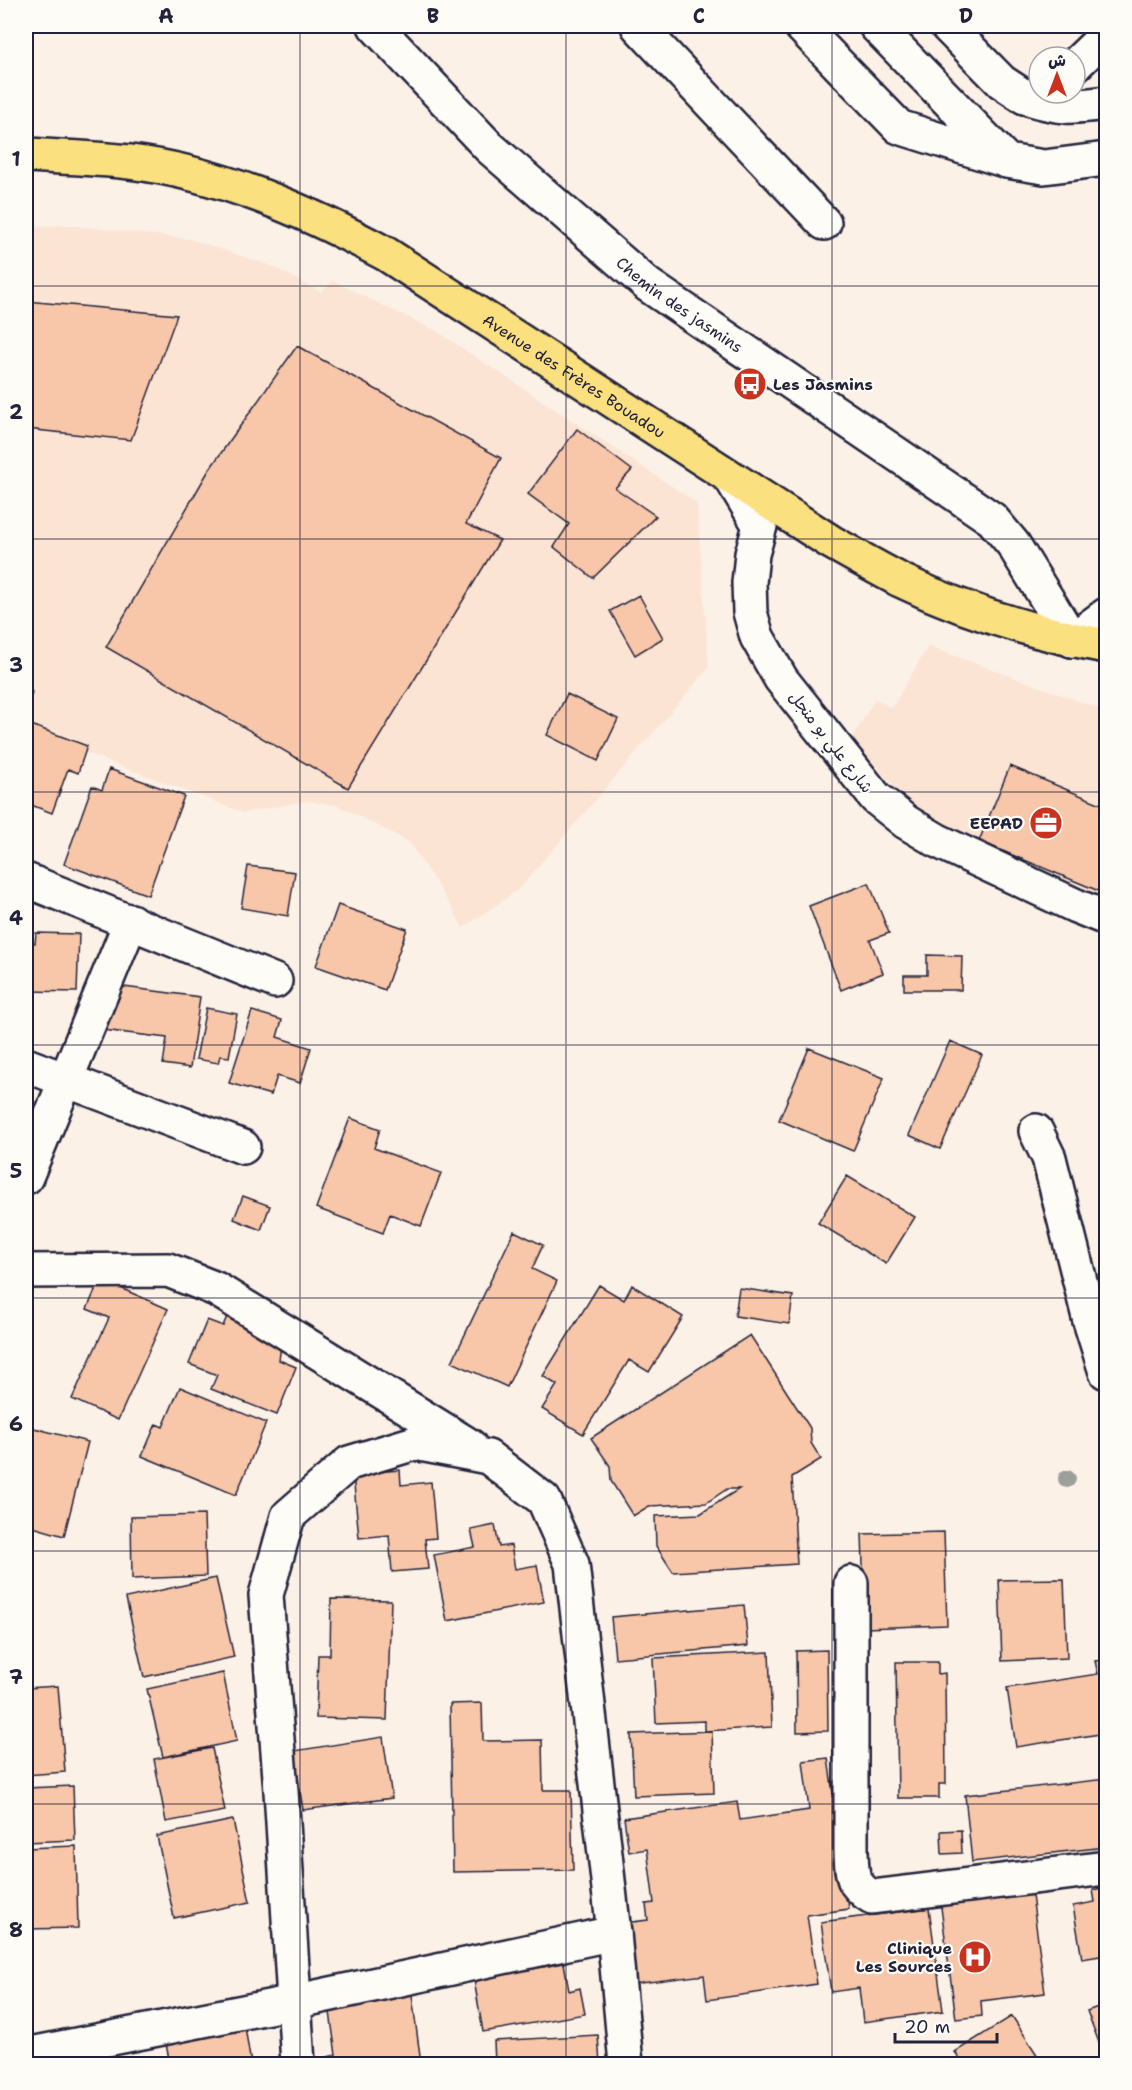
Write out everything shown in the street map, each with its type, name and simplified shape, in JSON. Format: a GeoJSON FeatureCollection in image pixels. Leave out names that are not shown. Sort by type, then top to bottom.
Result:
{"type":"FeatureCollection","features":[{"type":"Feature","properties":{"kind":"main road","name":"Avenue des Frères Bouadou"},"geometry":{"type":"LineString","coordinates":[[26,155],[132,163],[195,175],[250,192],[342,230],[386,254],[831,543],[901,580],[960,606],[1012,624],[1072,640],[1107,646]]}},
{"type":"Feature","properties":{"kind":"street","name":"Chemin des jasmins"},"geometry":{"type":"LineString","coordinates":[[375,26],[489,147],[648,285],[992,519],[1013,544],[1072,640]]}},
{"type":"Feature","properties":{"kind":"street"},"geometry":{"type":"LineString","coordinates":[[638,26],[824,223]]}},
{"type":"Feature","properties":{"kind":"street"},"geometry":{"type":"LineString","coordinates":[[801,26],[899,127],[1007,161],[1044,167],[1107,159]]}},
{"type":"Feature","properties":{"kind":"street"},"geometry":{"type":"LineString","coordinates":[[876,26],[1007,161]]}},
{"type":"Feature","properties":{"kind":"street"},"geometry":{"type":"LineString","coordinates":[[947,26],[1002,82],[1027,92]]}},
{"type":"Feature","properties":{"kind":"street"},"geometry":{"type":"LineString","coordinates":[[1087,54],[1107,35]]}},
{"type":"Feature","properties":{"kind":"street"},"geometry":{"type":"LineString","coordinates":[[1053,105],[1077,107],[1107,103]]}},
{"type":"Feature","properties":{"kind":"street","name":"شارع علي بو منجل"},"geometry":{"type":"LineString","coordinates":[[731,478],[760,526],[752,554],[749,584],[750,612],[757,638],[781,679],[876,798],[906,822],[938,840],[1076,906],[1107,918]]}},
{"type":"Feature","properties":{"kind":"street"},"geometry":{"type":"LineString","coordinates":[[1072,640],[1107,615]]}},
{"type":"Feature","properties":{"kind":"street"},"geometry":{"type":"LineString","coordinates":[[26,880],[275,981]]}},
{"type":"Feature","properties":{"kind":"street"},"geometry":{"type":"LineString","coordinates":[[26,1177],[130,921]]}},
{"type":"Feature","properties":{"kind":"street"},"geometry":{"type":"LineString","coordinates":[[26,1065],[243,1146]]}},
{"type":"Feature","properties":{"kind":"street"},"geometry":{"type":"LineString","coordinates":[[1036,1131],[1049,1158],[1090,1321],[1107,1372]]}},
{"type":"Feature","properties":{"kind":"street"},"geometry":{"type":"LineString","coordinates":[[26,1271],[168,1270],[216,1289],[488,1457],[544,1500],[572,1564],[614,1933],[626,2064]]}},
{"type":"Feature","properties":{"kind":"street"},"geometry":{"type":"LineString","coordinates":[[298,2064],[266,1595],[288,1516],[349,1463],[415,1443],[488,1457]]}},
{"type":"Feature","properties":{"kind":"street"},"geometry":{"type":"LineString","coordinates":[[852,1583],[852,1873],[859,1889],[872,1897],[1107,1868]]}},
{"type":"Feature","properties":{"kind":"street"},"geometry":{"type":"LineString","coordinates":[[26,2055],[294,2002],[614,1933]]}},
{"type":"Feature","properties":{"kind":"shaded area"},"geometry":{"type":"Polygon","coordinates":[[[69,225],[190,239],[272,266],[321,292],[333,281],[438,332],[697,503],[709,668],[519,889],[463,928],[409,842],[337,805],[306,801],[244,813],[26,730],[26,226],[69,225]]]}},
{"type":"Feature","properties":{"kind":"shaded area","name":"EEPAD"},"geometry":{"type":"Polygon","coordinates":[[[928,646],[1106,711],[1106,912],[922,816],[851,740],[875,699],[892,708],[928,646]]]}},
{"type":"Feature","properties":{"kind":"building"},"geometry":{"type":"Polygon","coordinates":[[[26,301],[177,315],[131,440],[26,429],[26,301]]]}},
{"type":"Feature","properties":{"kind":"building"},"geometry":{"type":"Polygon","coordinates":[[[297,346],[501,458],[466,524],[500,540],[348,788],[106,647],[209,470],[297,346]]]}},
{"type":"Feature","properties":{"kind":"building"},"geometry":{"type":"Polygon","coordinates":[[[577,429],[632,470],[615,488],[656,516],[593,578],[554,547],[569,524],[528,494],[577,429]]]}},
{"type":"Feature","properties":{"kind":"building"},"geometry":{"type":"Polygon","coordinates":[[[639,595],[663,638],[635,655],[610,611],[639,595]]]}},
{"type":"Feature","properties":{"kind":"building"},"geometry":{"type":"Polygon","coordinates":[[[26,690],[32,692],[26,710],[26,690]]]}},
{"type":"Feature","properties":{"kind":"building"},"geometry":{"type":"Polygon","coordinates":[[[567,694],[618,719],[598,761],[547,735],[567,694]]]}},
{"type":"Feature","properties":{"kind":"building"},"geometry":{"type":"Polygon","coordinates":[[[26,723],[87,746],[78,773],[68,769],[52,813],[26,803],[26,723]]]}},
{"type":"Feature","properties":{"kind":"building","name":"EEPAD"},"geometry":{"type":"Polygon","coordinates":[[[1010,766],[1106,806],[1106,894],[979,841],[1010,766]]]}},
{"type":"Feature","properties":{"kind":"building"},"geometry":{"type":"Polygon","coordinates":[[[109,769],[184,796],[148,895],[64,864],[92,786],[102,790],[109,769]]]}},
{"type":"Feature","properties":{"kind":"building"},"geometry":{"type":"Polygon","coordinates":[[[248,866],[295,872],[288,916],[241,908],[248,866]]]}},
{"type":"Feature","properties":{"kind":"building"},"geometry":{"type":"Polygon","coordinates":[[[869,883],[889,933],[870,940],[883,973],[841,990],[809,906],[869,883]]]}},
{"type":"Feature","properties":{"kind":"building"},"geometry":{"type":"Polygon","coordinates":[[[338,905],[407,929],[385,990],[316,966],[338,905]]]}},
{"type":"Feature","properties":{"kind":"building"},"geometry":{"type":"Polygon","coordinates":[[[36,933],[79,934],[77,992],[26,991],[26,943],[35,943],[36,933]]]}},
{"type":"Feature","properties":{"kind":"building"},"geometry":{"type":"Polygon","coordinates":[[[927,955],[962,956],[961,990],[904,990],[904,975],[927,975],[927,955]]]}},
{"type":"Feature","properties":{"kind":"building"},"geometry":{"type":"Polygon","coordinates":[[[109,985],[200,997],[190,1068],[163,1064],[167,1038],[103,1030],[109,985]]]}},
{"type":"Feature","properties":{"kind":"building"},"geometry":{"type":"Polygon","coordinates":[[[206,1008],[237,1014],[229,1057],[220,1056],[218,1063],[196,1059],[206,1008]]]}},
{"type":"Feature","properties":{"kind":"building"},"geometry":{"type":"Polygon","coordinates":[[[252,1011],[282,1020],[277,1037],[311,1048],[300,1083],[277,1076],[271,1095],[229,1083],[252,1011]]]}},
{"type":"Feature","properties":{"kind":"building"},"geometry":{"type":"Polygon","coordinates":[[[950,1041],[982,1055],[940,1149],[909,1135],[950,1041]]]}},
{"type":"Feature","properties":{"kind":"building"},"geometry":{"type":"Polygon","coordinates":[[[809,1048],[884,1078],[853,1151],[779,1120],[809,1048]]]}},
{"type":"Feature","properties":{"kind":"building"},"geometry":{"type":"Polygon","coordinates":[[[350,1118],[380,1129],[374,1148],[441,1173],[421,1226],[390,1214],[383,1233],[316,1208],[350,1118]]]}},
{"type":"Feature","properties":{"kind":"building"},"geometry":{"type":"Polygon","coordinates":[[[847,1176],[915,1217],[886,1264],[818,1223],[847,1176]]]}},
{"type":"Feature","properties":{"kind":"building"},"geometry":{"type":"Polygon","coordinates":[[[243,1196],[270,1206],[261,1230],[234,1219],[243,1196]]]}},
{"type":"Feature","properties":{"kind":"building"},"geometry":{"type":"Polygon","coordinates":[[[514,1231],[543,1245],[532,1269],[557,1281],[507,1387],[452,1362],[514,1231]]]}},
{"type":"Feature","properties":{"kind":"building"},"geometry":{"type":"Polygon","coordinates":[[[100,1279],[168,1309],[118,1420],[72,1399],[109,1318],[87,1309],[100,1279]]]}},
{"type":"Feature","properties":{"kind":"building"},"geometry":{"type":"Polygon","coordinates":[[[599,1285],[624,1300],[632,1285],[683,1317],[649,1372],[629,1360],[583,1434],[542,1409],[557,1385],[543,1376],[599,1285]]]}},
{"type":"Feature","properties":{"kind":"building"},"geometry":{"type":"Polygon","coordinates":[[[739,1288],[793,1296],[789,1324],[735,1316],[739,1288]]]}},
{"type":"Feature","properties":{"kind":"building"},"geometry":{"type":"Polygon","coordinates":[[[229,1312],[282,1339],[279,1360],[296,1367],[277,1415],[211,1389],[217,1375],[189,1364],[207,1320],[223,1326],[229,1312]]]}},
{"type":"Feature","properties":{"kind":"building"},"geometry":{"type":"Polygon","coordinates":[[[750,1335],[810,1428],[811,1443],[821,1459],[792,1477],[797,1564],[673,1572],[656,1546],[655,1516],[700,1514],[739,1489],[727,1489],[706,1503],[649,1506],[633,1516],[611,1481],[610,1466],[591,1438],[750,1335]]]}},
{"type":"Feature","properties":{"kind":"building"},"geometry":{"type":"Polygon","coordinates":[[[180,1387],[266,1423],[236,1495],[142,1456],[156,1424],[163,1427],[180,1387]]]}},
{"type":"Feature","properties":{"kind":"building"},"geometry":{"type":"Polygon","coordinates":[[[30,1427],[88,1442],[64,1536],[26,1525],[26,1445],[30,1427]]]}},
{"type":"Feature","properties":{"kind":"building"},"geometry":{"type":"Polygon","coordinates":[[[400,1470],[401,1485],[431,1482],[436,1538],[425,1539],[428,1569],[392,1572],[389,1535],[359,1538],[353,1474],[400,1470]]]}},
{"type":"Feature","properties":{"kind":"building"},"geometry":{"type":"Polygon","coordinates":[[[204,1515],[206,1576],[132,1579],[131,1517],[204,1515]]]}},
{"type":"Feature","properties":{"kind":"building"},"geometry":{"type":"Polygon","coordinates":[[[495,1525],[499,1547],[511,1545],[515,1569],[537,1565],[544,1602],[447,1621],[434,1555],[475,1547],[471,1530],[495,1525]]]}},
{"type":"Feature","properties":{"kind":"building"},"geometry":{"type":"Polygon","coordinates":[[[944,1532],[947,1625],[865,1628],[862,1534],[944,1532]]]}},
{"type":"Feature","properties":{"kind":"building"},"geometry":{"type":"Polygon","coordinates":[[[26,1555],[34,1562],[26,1572],[26,1555]]]}},
{"type":"Feature","properties":{"kind":"building"},"geometry":{"type":"Polygon","coordinates":[[[216,1578],[234,1657],[144,1677],[126,1598],[216,1578]]]}},
{"type":"Feature","properties":{"kind":"building"},"geometry":{"type":"Polygon","coordinates":[[[1064,1579],[1067,1658],[1002,1661],[999,1580],[1064,1579]]]}},
{"type":"Feature","properties":{"kind":"building"},"geometry":{"type":"Polygon","coordinates":[[[331,1599],[391,1600],[387,1720],[316,1718],[318,1655],[330,1655],[331,1599]]]}},
{"type":"Feature","properties":{"kind":"building"},"geometry":{"type":"Polygon","coordinates":[[[744,1605],[748,1646],[615,1658],[611,1617],[744,1605]]]}},
{"type":"Feature","properties":{"kind":"building"},"geometry":{"type":"Polygon","coordinates":[[[827,1650],[828,1731],[797,1732],[796,1651],[827,1650]]]}},
{"type":"Feature","properties":{"kind":"building"},"geometry":{"type":"Polygon","coordinates":[[[769,1652],[772,1727],[705,1731],[705,1721],[656,1723],[653,1658],[769,1652]]]}},
{"type":"Feature","properties":{"kind":"building"},"geometry":{"type":"Polygon","coordinates":[[[1106,1660],[1106,1733],[1016,1747],[1007,1688],[1098,1674],[1095,1661],[1106,1660]]]}},
{"type":"Feature","properties":{"kind":"building"},"geometry":{"type":"Polygon","coordinates":[[[896,1662],[938,1662],[938,1674],[945,1673],[946,1784],[939,1784],[939,1798],[898,1798],[896,1662]]]}},
{"type":"Feature","properties":{"kind":"building"},"geometry":{"type":"Polygon","coordinates":[[[223,1673],[237,1741],[163,1757],[147,1689],[223,1673]]]}},
{"type":"Feature","properties":{"kind":"building"},"geometry":{"type":"Polygon","coordinates":[[[58,1686],[65,1772],[26,1775],[26,1688],[58,1686]]]}},
{"type":"Feature","properties":{"kind":"building"},"geometry":{"type":"Polygon","coordinates":[[[482,1703],[483,1741],[542,1740],[543,1790],[571,1790],[573,1870],[453,1872],[450,1704],[482,1703]]]}},
{"type":"Feature","properties":{"kind":"building"},"geometry":{"type":"Polygon","coordinates":[[[712,1731],[714,1793],[634,1796],[631,1734],[712,1731]]]}},
{"type":"Feature","properties":{"kind":"building"},"geometry":{"type":"Polygon","coordinates":[[[383,1737],[392,1798],[303,1810],[294,1751],[383,1737]]]}},
{"type":"Feature","properties":{"kind":"building"},"geometry":{"type":"Polygon","coordinates":[[[212,1748],[225,1811],[166,1822],[154,1759],[212,1748]]]}},
{"type":"Feature","properties":{"kind":"building"},"geometry":{"type":"Polygon","coordinates":[[[828,1758],[849,1909],[807,1915],[817,1984],[707,2000],[704,1975],[633,1984],[624,1923],[648,1920],[646,1904],[654,1903],[647,1849],[629,1852],[624,1818],[737,1802],[740,1820],[809,1810],[803,1761],[828,1758]]]}},
{"type":"Feature","properties":{"kind":"building"},"geometry":{"type":"Polygon","coordinates":[[[1106,1779],[1106,1847],[972,1862],[965,1795],[1106,1779]]]}},
{"type":"Feature","properties":{"kind":"building"},"geometry":{"type":"Polygon","coordinates":[[[73,1786],[75,1840],[26,1842],[26,1788],[73,1786]]]}},
{"type":"Feature","properties":{"kind":"building"},"geometry":{"type":"Polygon","coordinates":[[[233,1820],[250,1902],[174,1918],[157,1836],[233,1820]]]}},
{"type":"Feature","properties":{"kind":"building"},"geometry":{"type":"Polygon","coordinates":[[[961,1830],[962,1853],[942,1854],[941,1831],[961,1830]]]}},
{"type":"Feature","properties":{"kind":"building"},"geometry":{"type":"Polygon","coordinates":[[[76,1846],[78,1928],[26,1929],[26,1848],[76,1846]]]}},
{"type":"Feature","properties":{"kind":"building"},"geometry":{"type":"Polygon","coordinates":[[[1106,1887],[1106,1955],[1082,1959],[1073,1906],[1095,1902],[1093,1890],[1106,1887]]]}},
{"type":"Feature","properties":{"kind":"building"},"geometry":{"type":"Polygon","coordinates":[[[1031,1888],[1045,1993],[981,2001],[982,2016],[956,2019],[940,1900],[1031,1888]]]}},
{"type":"Feature","properties":{"kind":"building"},"geometry":{"type":"Polygon","coordinates":[[[929,1908],[943,2011],[863,2022],[859,1988],[831,1992],[821,1922],[929,1908]]]}},
{"type":"Feature","properties":{"kind":"building"},"geometry":{"type":"Polygon","coordinates":[[[564,1963],[569,1991],[580,1988],[585,2014],[483,2032],[474,1980],[564,1963]]]}},
{"type":"Feature","properties":{"kind":"building"},"geometry":{"type":"Polygon","coordinates":[[[412,1995],[421,2064],[328,2064],[327,2057],[336,2055],[329,2005],[412,1995]]]}},
{"type":"Feature","properties":{"kind":"building"},"geometry":{"type":"Polygon","coordinates":[[[1106,2004],[1106,2061],[1087,2011],[1106,2004]]]}},
{"type":"Feature","properties":{"kind":"building"},"geometry":{"type":"Polygon","coordinates":[[[1012,2016],[1043,2064],[963,2064],[955,2052],[1012,2016]]]}},
{"type":"Feature","properties":{"kind":"building"},"geometry":{"type":"Polygon","coordinates":[[[244,2021],[251,2064],[170,2064],[164,2034],[244,2021]]]}},
{"type":"Feature","properties":{"kind":"building"},"geometry":{"type":"Polygon","coordinates":[[[598,2035],[600,2064],[495,2064],[494,2041],[598,2035]]]}},
{"type":"Feature","properties":{"kind":"building"},"geometry":{"type":"Polygon","coordinates":[[[100,2047],[103,2064],[26,2064],[100,2047]]]}},
{"type":"Feature","properties":{"kind":"place","name":"Les Jasmins"},"geometry":{"type":"Point","coordinates":[750,384]}},
{"type":"Feature","properties":{"kind":"place","name":"EEPAD"},"geometry":{"type":"Point","coordinates":[1046,823]}},
{"type":"Feature","properties":{"kind":"place","name":"Clinique Les Sources"},"geometry":{"type":"Point","coordinates":[975,1957]}}]}
